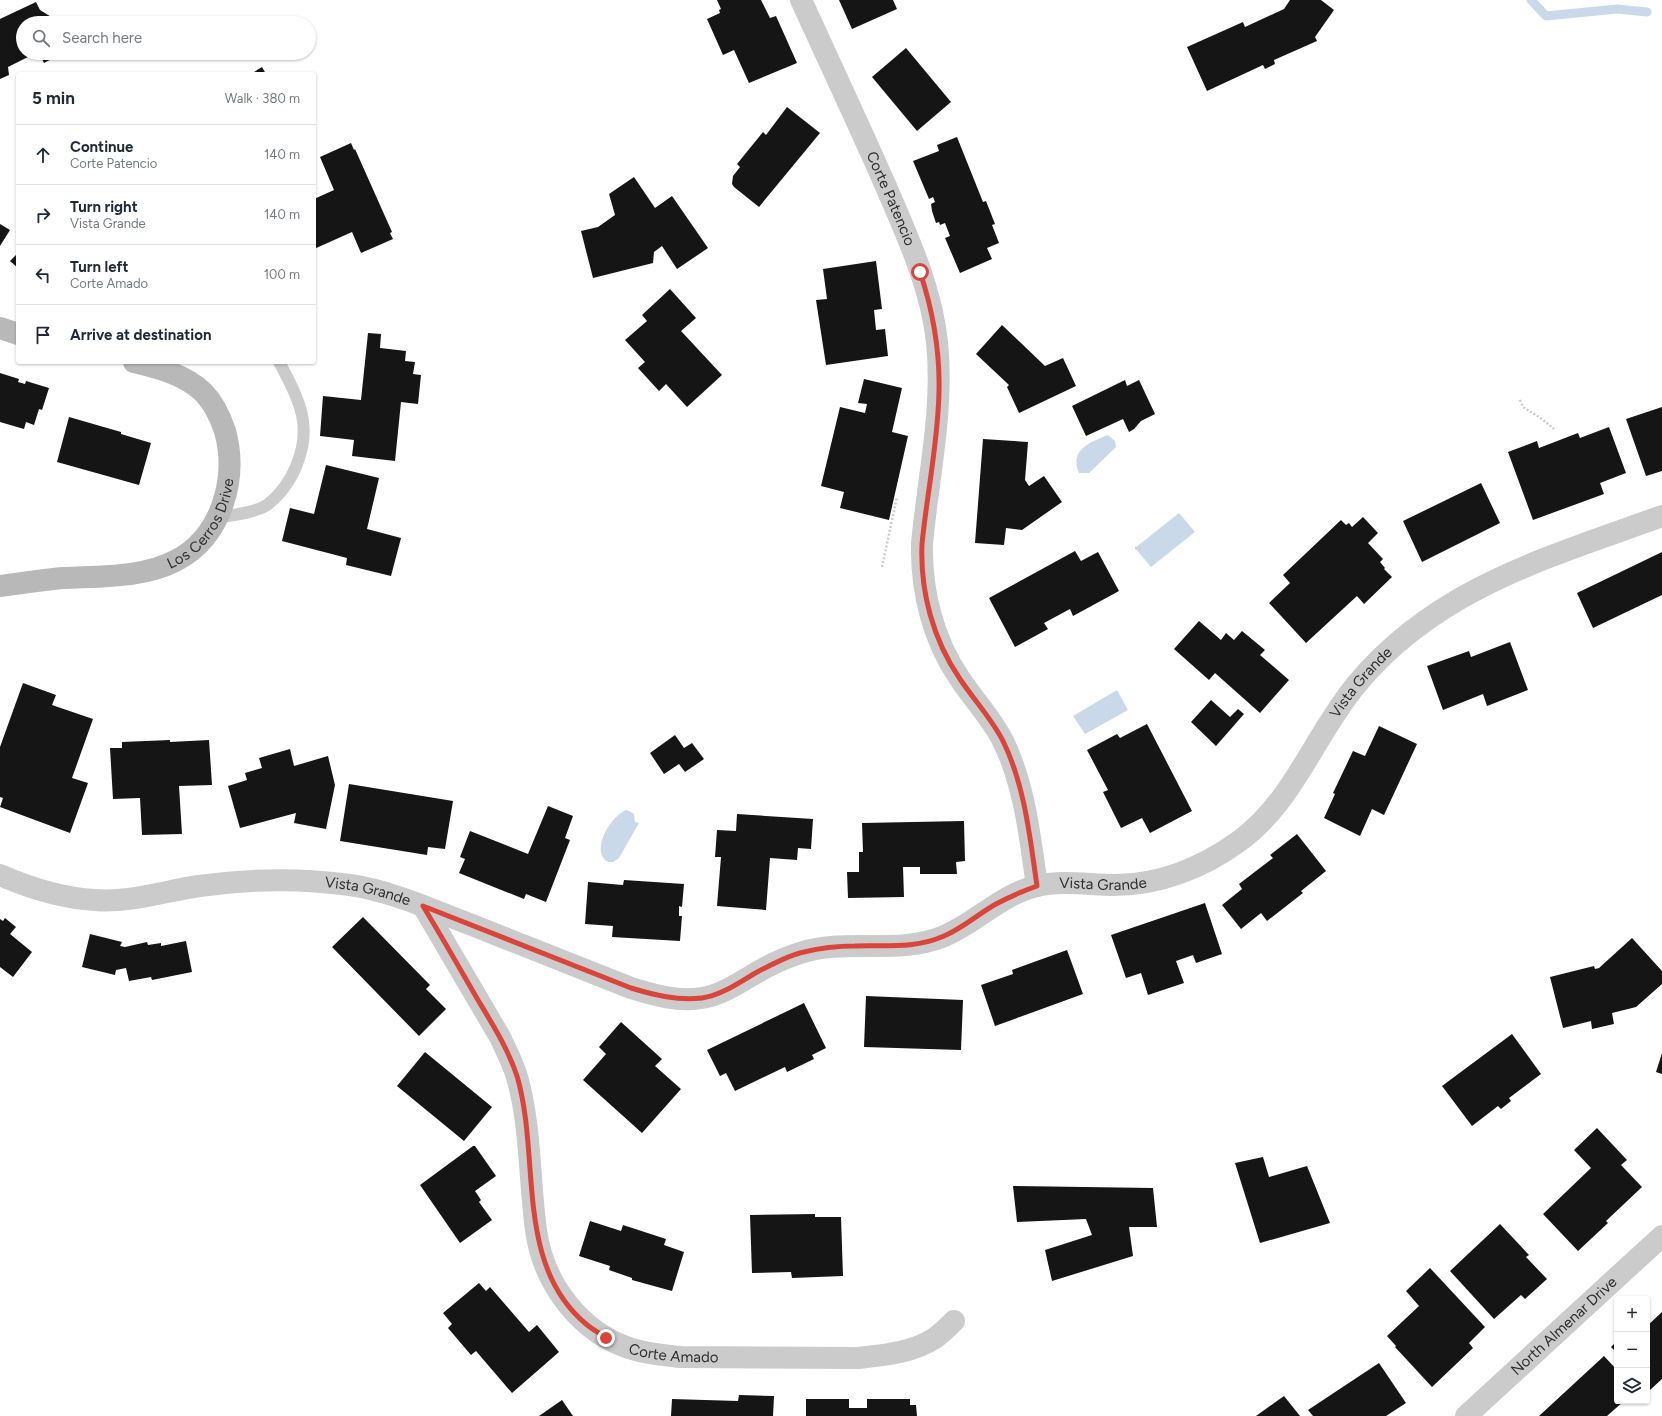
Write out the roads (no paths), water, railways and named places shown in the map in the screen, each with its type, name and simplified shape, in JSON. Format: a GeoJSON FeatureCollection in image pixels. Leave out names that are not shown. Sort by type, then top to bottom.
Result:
{"type":"FeatureCollection","features":[{"type":"Feature","properties":{"kind":"street","name":"Corte Patencio"},"geometry":{"type":"LineString","coordinates":[[801,0],[893,204],[912,249],[928,294],[937,342],[939,392],[922,544],[921,563],[925,589],[930,612],[941,645],[959,678],[995,727],[1010,760],[1026,818],[1037,886]]}},
{"type":"Feature","properties":{"kind":"street"},"geometry":{"type":"LineString","coordinates":[[0,328],[16,333]]}},
{"type":"Feature","properties":{"kind":"street","name":"Los Cerros Drive"},"geometry":{"type":"LineString","coordinates":[[0,586],[62,578],[128,574],[153,570],[177,560],[196,547],[204,539],[217,518],[226,494],[230,461],[227,441],[217,409],[203,392],[182,377],[141,364]]}},
{"type":"Feature","properties":{"kind":"street","name":"Vista Grande"},"geometry":{"type":"LineString","coordinates":[[0,875],[51,893],[73,898],[115,901],[223,883],[276,880],[350,885],[378,891],[423,906],[631,988],[656,996],[682,999],[703,998],[721,993],[759,971],[802,952],[854,946],[904,946],[925,942],[944,936],[962,927],[995,905],[1024,890],[1037,886],[1065,883],[1135,884],[1178,874],[1221,854],[1256,828],[1271,813],[1284,795],[1331,719],[1358,683],[1392,648],[1419,626],[1460,598],[1503,575],[1662,516]]}},
{"type":"Feature","properties":{"kind":"street","name":"Corte Amado"},"geometry":{"type":"LineString","coordinates":[[423,906],[500,1037],[509,1056],[516,1076],[524,1112],[536,1231],[540,1250],[555,1286],[570,1307],[586,1324],[606,1338],[632,1349],[655,1354],[680,1357],[858,1358],[885,1355],[912,1349],[935,1338],[954,1321]]}},
{"type":"Feature","properties":{"kind":"street","name":"North Almenar Drive"},"geometry":{"type":"LineString","coordinates":[[1466,1416],[1662,1236]]}},
{"type":"Feature","properties":{"kind":"lane"},"geometry":{"type":"LineString","coordinates":[[217,518],[247,512],[266,505],[284,486],[296,467],[303,438],[302,416],[298,402],[279,364]]}},
{"type":"Feature","properties":{"kind":"water"},"geometry":{"type":"Polygon","coordinates":[[[1108,435],[1115,441],[1116,447],[1089,473],[1079,473],[1077,458],[1079,453],[1088,444],[1108,435]]]}},
{"type":"Feature","properties":{"kind":"water"},"geometry":{"type":"Polygon","coordinates":[[[1179,513],[1195,532],[1151,567],[1135,548],[1179,513]]]}},
{"type":"Feature","properties":{"kind":"water"},"geometry":{"type":"Polygon","coordinates":[[[1117,690],[1128,710],[1085,734],[1073,716],[1117,690]]]}},
{"type":"Feature","properties":{"kind":"water"},"geometry":{"type":"Polygon","coordinates":[[[626,810],[634,814],[635,822],[639,823],[619,858],[613,862],[608,862],[603,857],[601,842],[604,834],[614,819],[626,810]]]}},
{"type":"Feature","properties":{"kind":"waterway"},"geometry":{"type":"LineString","coordinates":[[1531,0],[1546,16],[1617,9],[1647,12]]}}]}
